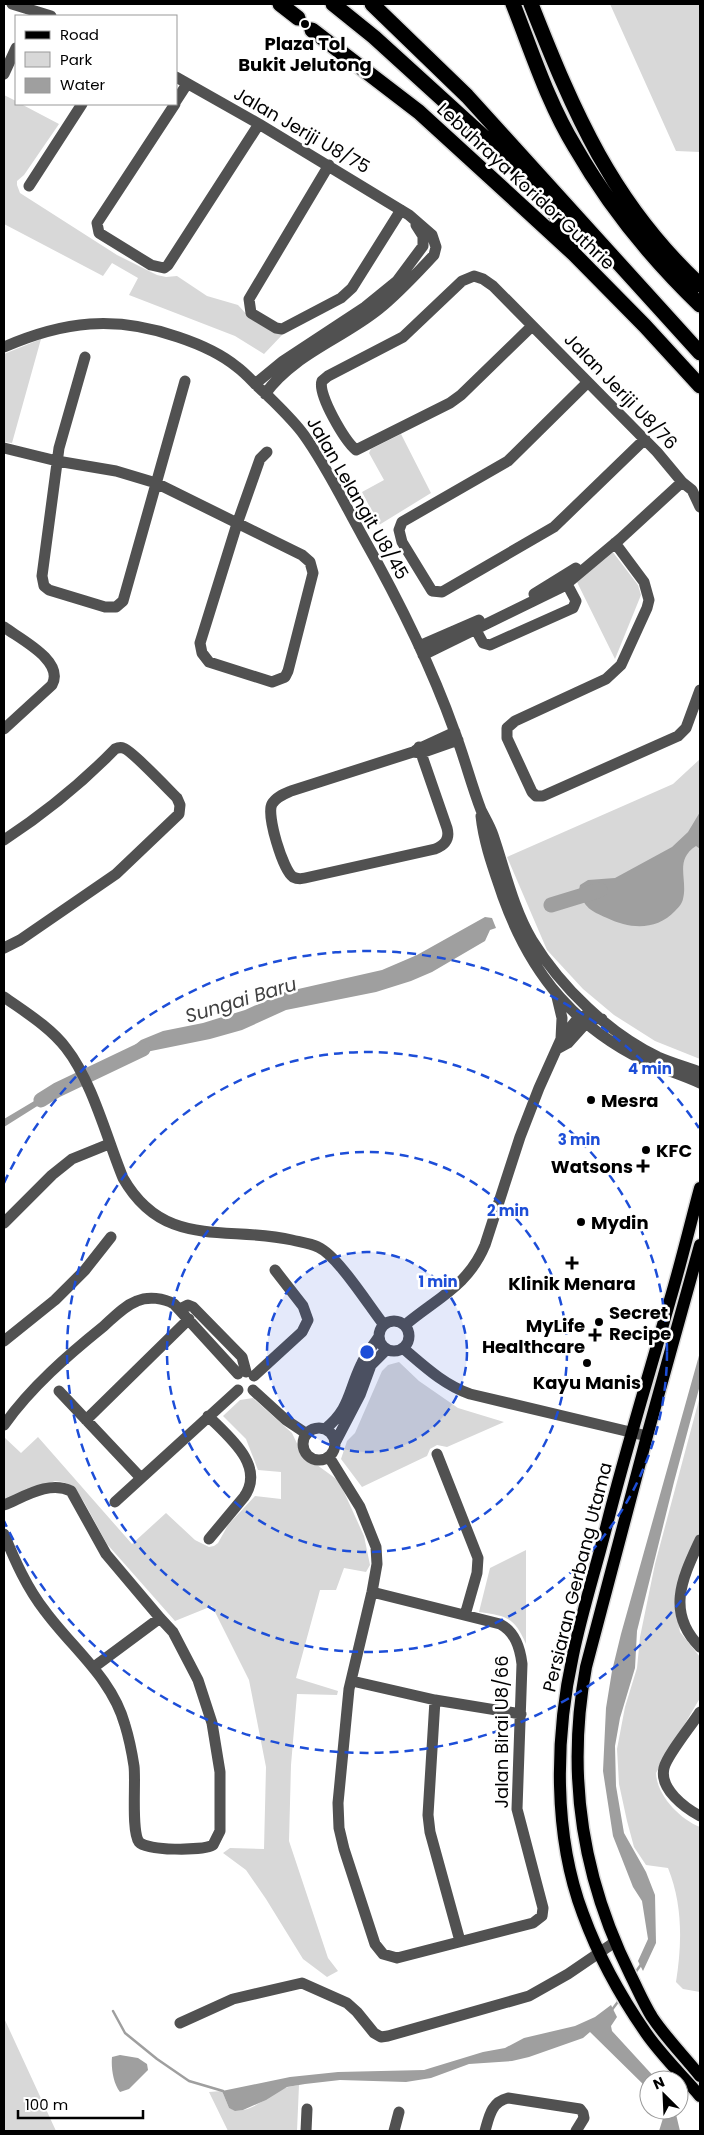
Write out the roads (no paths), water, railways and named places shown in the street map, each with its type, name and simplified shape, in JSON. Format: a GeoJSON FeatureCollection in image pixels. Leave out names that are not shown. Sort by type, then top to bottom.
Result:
{"type":"FeatureCollection","features":[{"type":"Feature","properties":{"kind":"highway"},"geometry":{"type":"LineString","coordinates":[[280,4],[298,18]]}},
{"type":"Feature","properties":{"kind":"highway"},"geometry":{"type":"LineString","coordinates":[[333,4],[374,37],[507,158],[552,208],[574,254]]}},
{"type":"Feature","properties":{"kind":"highway","name":"Lebuhraya Koridor Guthrie"},"geometry":{"type":"LineString","coordinates":[[372,4],[467,96],[700,353]]}},
{"type":"Feature","properties":{"kind":"highway"},"geometry":{"type":"LineString","coordinates":[[513,4],[555,109],[574,147],[640,242],[700,305]]}},
{"type":"Feature","properties":{"kind":"highway"},"geometry":{"type":"LineString","coordinates":[[531,4],[564,87],[603,164],[622,196],[651,233],[700,285]]}},
{"type":"Feature","properties":{"kind":"highway","name":"Lebuhraya Koridor Guthrie"},"geometry":{"type":"LineString","coordinates":[[312,30],[419,112],[574,254],[646,326],[700,386]]}},
{"type":"Feature","properties":{"kind":"highway"},"geometry":{"type":"LineString","coordinates":[[687,373],[700,396]]}},
{"type":"Feature","properties":{"kind":"main road","name":"Persiaran Gerbang Utama"},"geometry":{"type":"LineString","coordinates":[[700,1188],[670,1300],[630,1432],[573,1655],[565,1704],[560,1758],[562,1817],[571,1872],[582,1912],[599,1952],[629,2008],[658,2048],[700,2096]]}},
{"type":"Feature","properties":{"kind":"main road","name":"Persiaran Gerbang Utama"},"geometry":{"type":"LineString","coordinates":[[700,1245],[586,1667],[580,1706],[577,1755],[580,1810],[591,1874],[614,1942],[644,2002],[660,2028],[700,2076]]}},
{"type":"Feature","properties":{"kind":"street"},"geometry":{"type":"LineString","coordinates":[[12,4],[32,14]]}},
{"type":"Feature","properties":{"kind":"street"},"geometry":{"type":"LineString","coordinates":[[4,74],[15,50]]}},
{"type":"Feature","properties":{"kind":"street","name":"Jalan Jeriji U8/75"},"geometry":{"type":"LineString","coordinates":[[178,78],[329,165],[405,212],[432,235],[436,246],[434,254],[380,309],[293,365],[272,384],[265,394]]}},
{"type":"Feature","properties":{"kind":"street"},"geometry":{"type":"LineString","coordinates":[[178,98],[187,84]]}},
{"type":"Feature","properties":{"kind":"street"},"geometry":{"type":"LineString","coordinates":[[29,186],[81,105]]}},
{"type":"Feature","properties":{"kind":"street"},"geometry":{"type":"LineString","coordinates":[[173,105],[97,223],[98,233],[151,265],[164,268],[168,265],[259,124]]}},
{"type":"Feature","properties":{"kind":"street"},"geometry":{"type":"LineString","coordinates":[[329,165],[249,299],[251,313],[265,322],[282,329],[341,298],[352,288],[405,212]]}},
{"type":"Feature","properties":{"kind":"street","name":"Jalan Jeriji U8/75"},"geometry":{"type":"LineString","coordinates":[[256,384],[283,361],[365,307],[397,282],[423,246],[423,236],[405,212]]}},
{"type":"Feature","properties":{"kind":"street","name":"Jalan Jeriji U8/76"},"geometry":{"type":"LineString","coordinates":[[532,326],[450,403],[356,450],[347,440],[321,390],[324,378],[403,337],[462,281],[471,276],[478,277],[488,282],[532,326],[587,382],[645,439],[682,482],[692,490],[700,507]]}},
{"type":"Feature","properties":{"kind":"street","name":"Jalan Lelangit U8/45"},"geometry":{"type":"LineString","coordinates":[[4,347],[41,332],[68,325],[102,322],[134,325],[169,333],[200,345],[237,367],[288,415],[305,436],[366,543],[421,650],[457,736],[481,809],[483,835],[547,983],[604,1036],[653,1064],[700,1082]]}},
{"type":"Feature","properties":{"kind":"street"},"geometry":{"type":"LineString","coordinates":[[85,357],[57,460],[42,573],[43,582],[52,592],[105,607],[116,607],[123,601],[185,381]]}},
{"type":"Feature","properties":{"kind":"street"},"geometry":{"type":"LineString","coordinates":[[587,382],[508,461],[402,522],[399,530],[402,542],[432,591],[442,592],[554,528],[645,439]]}},
{"type":"Feature","properties":{"kind":"street"},"geometry":{"type":"LineString","coordinates":[[4,448],[57,460],[116,470],[156,483],[237,524],[308,558],[313,569],[288,671],[285,677],[275,682],[209,662],[201,650],[201,639],[237,524],[260,459],[267,452]]}},
{"type":"Feature","properties":{"kind":"street"},"geometry":{"type":"LineString","coordinates":[[421,650],[476,630],[568,584],[682,482]]}},
{"type":"Feature","properties":{"kind":"street"},"geometry":{"type":"LineString","coordinates":[[615,543],[644,582],[648,595],[647,608],[625,656],[611,676],[515,721],[508,728],[507,738],[532,792],[536,796],[543,796],[678,736],[686,728],[700,690]]}},
{"type":"Feature","properties":{"kind":"street"},"geometry":{"type":"LineString","coordinates":[[421,650],[532,596],[576,568],[591,562]]}},
{"type":"Feature","properties":{"kind":"street"},"geometry":{"type":"LineString","coordinates":[[476,630],[483,643],[490,645],[573,608],[576,601],[568,584]]}},
{"type":"Feature","properties":{"kind":"street"},"geometry":{"type":"LineString","coordinates":[[4,627],[38,652],[51,664],[55,672],[52,685],[4,729]]}},
{"type":"Feature","properties":{"kind":"street"},"geometry":{"type":"LineString","coordinates":[[417,751],[448,828],[448,836],[443,845],[435,849],[305,878],[297,879],[291,875],[284,860],[271,819],[270,811],[275,800],[291,791],[417,751],[457,736]]}},
{"type":"Feature","properties":{"kind":"street"},"geometry":{"type":"LineString","coordinates":[[4,840],[55,805],[115,749],[123,748],[133,754],[177,798],[180,805],[179,814],[109,879],[20,940],[4,948]]}},
{"type":"Feature","properties":{"kind":"street","name":"Jalan Lelangit U8/45"},"geometry":{"type":"LineString","coordinates":[[533,952],[602,1019],[647,1050],[700,1072]]}},
{"type":"Feature","properties":{"kind":"street"},"geometry":{"type":"LineString","coordinates":[[556,993],[562,1018],[562,1044]]}},
{"type":"Feature","properties":{"kind":"street"},"geometry":{"type":"LineString","coordinates":[[4,997],[39,1023],[67,1049],[83,1076],[109,1144],[130,1190],[156,1216],[176,1226],[191,1230],[281,1238],[318,1246],[332,1257],[384,1324]]}},
{"type":"Feature","properties":{"kind":"street"},"geometry":{"type":"LineString","coordinates":[[579,998],[583,1018]]}},
{"type":"Feature","properties":{"kind":"street"},"geometry":{"type":"LineString","coordinates":[[583,1018],[602,1019]]}},
{"type":"Feature","properties":{"kind":"street"},"geometry":{"type":"LineString","coordinates":[[405,1325],[454,1289],[466,1278],[480,1257],[532,1105],[562,1044],[583,1018]]}},
{"type":"Feature","properties":{"kind":"street"},"geometry":{"type":"LineString","coordinates":[[562,1044],[593,1034],[604,1036]]}},
{"type":"Feature","properties":{"kind":"street"},"geometry":{"type":"LineString","coordinates":[[4,1223],[52,1175],[72,1159],[109,1144]]}},
{"type":"Feature","properties":{"kind":"street"},"geometry":{"type":"LineString","coordinates":[[4,1342],[55,1300],[84,1270],[111,1237]]}},
{"type":"Feature","properties":{"kind":"street"},"geometry":{"type":"LineString","coordinates":[[4,1425],[45,1378],[80,1344],[128,1305],[142,1299],[170,1301],[180,1309],[189,1319],[246,1374],[256,1384],[253,1390],[245,1393],[238,1390],[234,1381],[246,1374],[302,1332],[308,1320],[303,1306],[275,1270]]}},
{"type":"Feature","properties":{"kind":"street"},"geometry":{"type":"LineString","coordinates":[[180,1309],[188,1305],[193,1307],[242,1357],[246,1374]]}},
{"type":"Feature","properties":{"kind":"street"},"geometry":{"type":"LineString","coordinates":[[86,1420],[189,1319]]}},
{"type":"Feature","properties":{"kind":"street"},"geometry":{"type":"LineString","coordinates":[[325,1429],[338,1419],[344,1409],[362,1362],[378,1338],[384,1324],[392,1321],[405,1325]]}},
{"type":"Feature","properties":{"kind":"street"},"geometry":{"type":"LineString","coordinates":[[378,1338],[386,1350],[395,1352],[404,1348],[409,1337],[405,1325]]}},
{"type":"Feature","properties":{"kind":"street"},"geometry":{"type":"LineString","coordinates":[[404,1348],[440,1379],[456,1389],[504,1403],[647,1436]]}},
{"type":"Feature","properties":{"kind":"street"},"geometry":{"type":"LineString","coordinates":[[335,1443],[331,1433],[325,1429],[316,1428],[307,1434],[304,1444],[309,1456],[319,1460],[328,1457],[334,1451],[335,1443],[360,1395],[371,1365],[386,1350]]}},
{"type":"Feature","properties":{"kind":"street"},"geometry":{"type":"LineString","coordinates":[[115,1502],[140,1477],[238,1390]]}},
{"type":"Feature","properties":{"kind":"street"},"geometry":{"type":"LineString","coordinates":[[253,1390],[286,1420],[307,1434]]}},
{"type":"Feature","properties":{"kind":"street"},"geometry":{"type":"LineString","coordinates":[[59,1391],[140,1477]]}},
{"type":"Feature","properties":{"kind":"street"},"geometry":{"type":"LineString","coordinates":[[208,1416],[239,1446],[246,1459],[252,1480],[244,1498],[209,1539]]}},
{"type":"Feature","properties":{"kind":"street"},"geometry":{"type":"LineString","coordinates":[[437,1454],[478,1558],[477,1574],[466,1615]]}},
{"type":"Feature","properties":{"kind":"street","name":"Jalan Birai U8/66"},"geometry":{"type":"LineString","coordinates":[[328,1457],[360,1507],[376,1547],[377,1564],[372,1592],[352,1681],[338,1803],[339,1828],[344,1850],[375,1944],[382,1954],[393,1958],[524,1926],[536,1921],[542,1916],[543,1908],[517,1809],[522,1664],[520,1649],[513,1635],[506,1627],[500,1624],[372,1592]]}},
{"type":"Feature","properties":{"kind":"street"},"geometry":{"type":"LineString","coordinates":[[4,1506],[48,1487],[62,1487],[71,1491],[106,1554],[173,1632],[198,1680],[212,1723],[220,1772],[220,1831],[213,1845],[206,1848],[146,1847],[137,1837],[134,1768],[125,1725],[119,1710],[94,1667],[44,1611],[26,1581],[4,1534]]}},
{"type":"Feature","properties":{"kind":"street"},"geometry":{"type":"LineString","coordinates":[[700,1540],[684,1575],[679,1603],[689,1635],[700,1647]]}},
{"type":"Feature","properties":{"kind":"street"},"geometry":{"type":"LineString","coordinates":[[94,1667],[160,1618]]}},
{"type":"Feature","properties":{"kind":"street"},"geometry":{"type":"LineString","coordinates":[[352,1681],[435,1700],[520,1714]]}},
{"type":"Feature","properties":{"kind":"street"},"geometry":{"type":"LineString","coordinates":[[435,1700],[428,1815],[431,1837],[460,1941]]}},
{"type":"Feature","properties":{"kind":"street"},"geometry":{"type":"LineString","coordinates":[[700,1712],[667,1762],[663,1773],[671,1792],[684,1806],[700,1816]]}},
{"type":"Feature","properties":{"kind":"street"},"geometry":{"type":"LineString","coordinates":[[180,2023],[233,1999],[302,1983],[347,2004],[357,2012],[374,2034],[381,2037],[388,2036],[529,1996],[568,1974],[614,1942]]}},
{"type":"Feature","properties":{"kind":"street"},"geometry":{"type":"LineString","coordinates":[[485,2131],[491,2111],[497,2102],[508,2098],[580,2110],[584,2118],[576,2131]]}},
{"type":"Feature","properties":{"kind":"street"},"geometry":{"type":"LineString","coordinates":[[306,2131],[307,2109]]}},
{"type":"Feature","properties":{"kind":"street"},"geometry":{"type":"LineString","coordinates":[[394,2131],[399,2112]]}},
{"type":"Feature","properties":{"kind":"water"},"geometry":{"type":"Polygon","coordinates":[[[700,812],[700,849],[696,846],[685,857],[682,901],[677,909],[668,917],[651,925],[634,926],[616,922],[592,911],[586,905],[579,890],[580,885],[588,880],[615,878],[672,847],[688,832],[700,812]]]}},
{"type":"Feature","properties":{"kind":"water"},"geometry":{"type":"Polygon","coordinates":[[[485,917],[492,918],[496,928],[490,930],[485,941],[432,972],[411,981],[376,992],[286,1010],[242,1030],[210,1039],[146,1052],[127,1059],[124,1054],[141,1040],[163,1031],[203,1023],[245,1010],[285,992],[382,970],[417,955],[485,917]]]}},
{"type":"Feature","properties":{"kind":"water"},"geometry":{"type":"Polygon","coordinates":[[[56,1088],[58,1093],[4,1127],[4,1119],[56,1088]]]}},
{"type":"Feature","properties":{"kind":"water"},"geometry":{"type":"Polygon","coordinates":[[[700,1352],[700,1385],[637,1631],[635,1668],[620,1718],[615,1746],[616,1786],[624,1833],[646,1872],[655,1895],[656,1943],[643,1971],[638,1961],[648,1939],[642,1901],[633,1887],[613,1836],[603,1771],[606,1708],[621,1634],[700,1352]]]}},
{"type":"Feature","properties":{"kind":"water"},"geometry":{"type":"Polygon","coordinates":[[[611,2005],[617,2017],[611,2026],[612,2031],[648,2070],[639,2070],[639,2080],[590,2032],[583,2038],[529,2057],[512,2061],[469,2064],[431,2078],[406,2082],[340,2080],[287,2087],[266,2100],[243,2110],[235,2111],[229,2108],[222,2091],[290,2077],[338,2072],[424,2070],[483,2052],[505,2048],[524,2038],[575,2026],[595,2017],[611,2005]]]}},
{"type":"Feature","properties":{"kind":"water"},"geometry":{"type":"Polygon","coordinates":[[[120,2055],[138,2058],[147,2064],[148,2070],[129,2089],[120,2092],[114,2080],[112,2057],[120,2055]]]}},
{"type":"Feature","properties":{"kind":"water"},"geometry":{"type":"Polygon","coordinates":[[[662,2120],[677,2120],[680,2131],[659,2131],[662,2120]]]}},
{"type":"Feature","properties":{"kind":"waterway","name":"Sungai Baru"},"geometry":{"type":"LineString","coordinates":[[551,905],[600,890]]}},
{"type":"Feature","properties":{"kind":"waterway","name":"Sungai Baru"},"geometry":{"type":"LineString","coordinates":[[41,1100],[57,1090],[143,1049]]}},
{"type":"Feature","properties":{"kind":"waterway"},"geometry":{"type":"LineString","coordinates":[[635,1973],[642,1963]]}},
{"type":"Feature","properties":{"kind":"waterway"},"geometry":{"type":"LineString","coordinates":[[611,2011],[620,1999]]}},
{"type":"Feature","properties":{"kind":"waterway"},"geometry":{"type":"LineString","coordinates":[[113,2011],[125,2033],[157,2059],[189,2081],[223,2091]]}},
{"type":"Feature","properties":{"kind":"place","name":"Plaza Tol Bukit Jelutong"},"geometry":{"type":"Point","coordinates":[305,24]}},
{"type":"Feature","properties":{"kind":"place","name":"Mesra"},"geometry":{"type":"Point","coordinates":[591,1100]}},
{"type":"Feature","properties":{"kind":"place","name":"KFC"},"geometry":{"type":"Point","coordinates":[646,1150]}},
{"type":"Feature","properties":{"kind":"place","name":"Watsons"},"geometry":{"type":"Point","coordinates":[643,1166]}},
{"type":"Feature","properties":{"kind":"place","name":"Mydin"},"geometry":{"type":"Point","coordinates":[581,1222]}},
{"type":"Feature","properties":{"kind":"place","name":"Klinik Menara"},"geometry":{"type":"Point","coordinates":[572,1263]}},
{"type":"Feature","properties":{"kind":"place","name":"Secret Recipe"},"geometry":{"type":"Point","coordinates":[599,1322]}},
{"type":"Feature","properties":{"kind":"place","name":"MyLife Healthcare"},"geometry":{"type":"Point","coordinates":[595,1335]}},
{"type":"Feature","properties":{"kind":"place","name":"Kayu Manis"},"geometry":{"type":"Point","coordinates":[587,1363]}}]}
